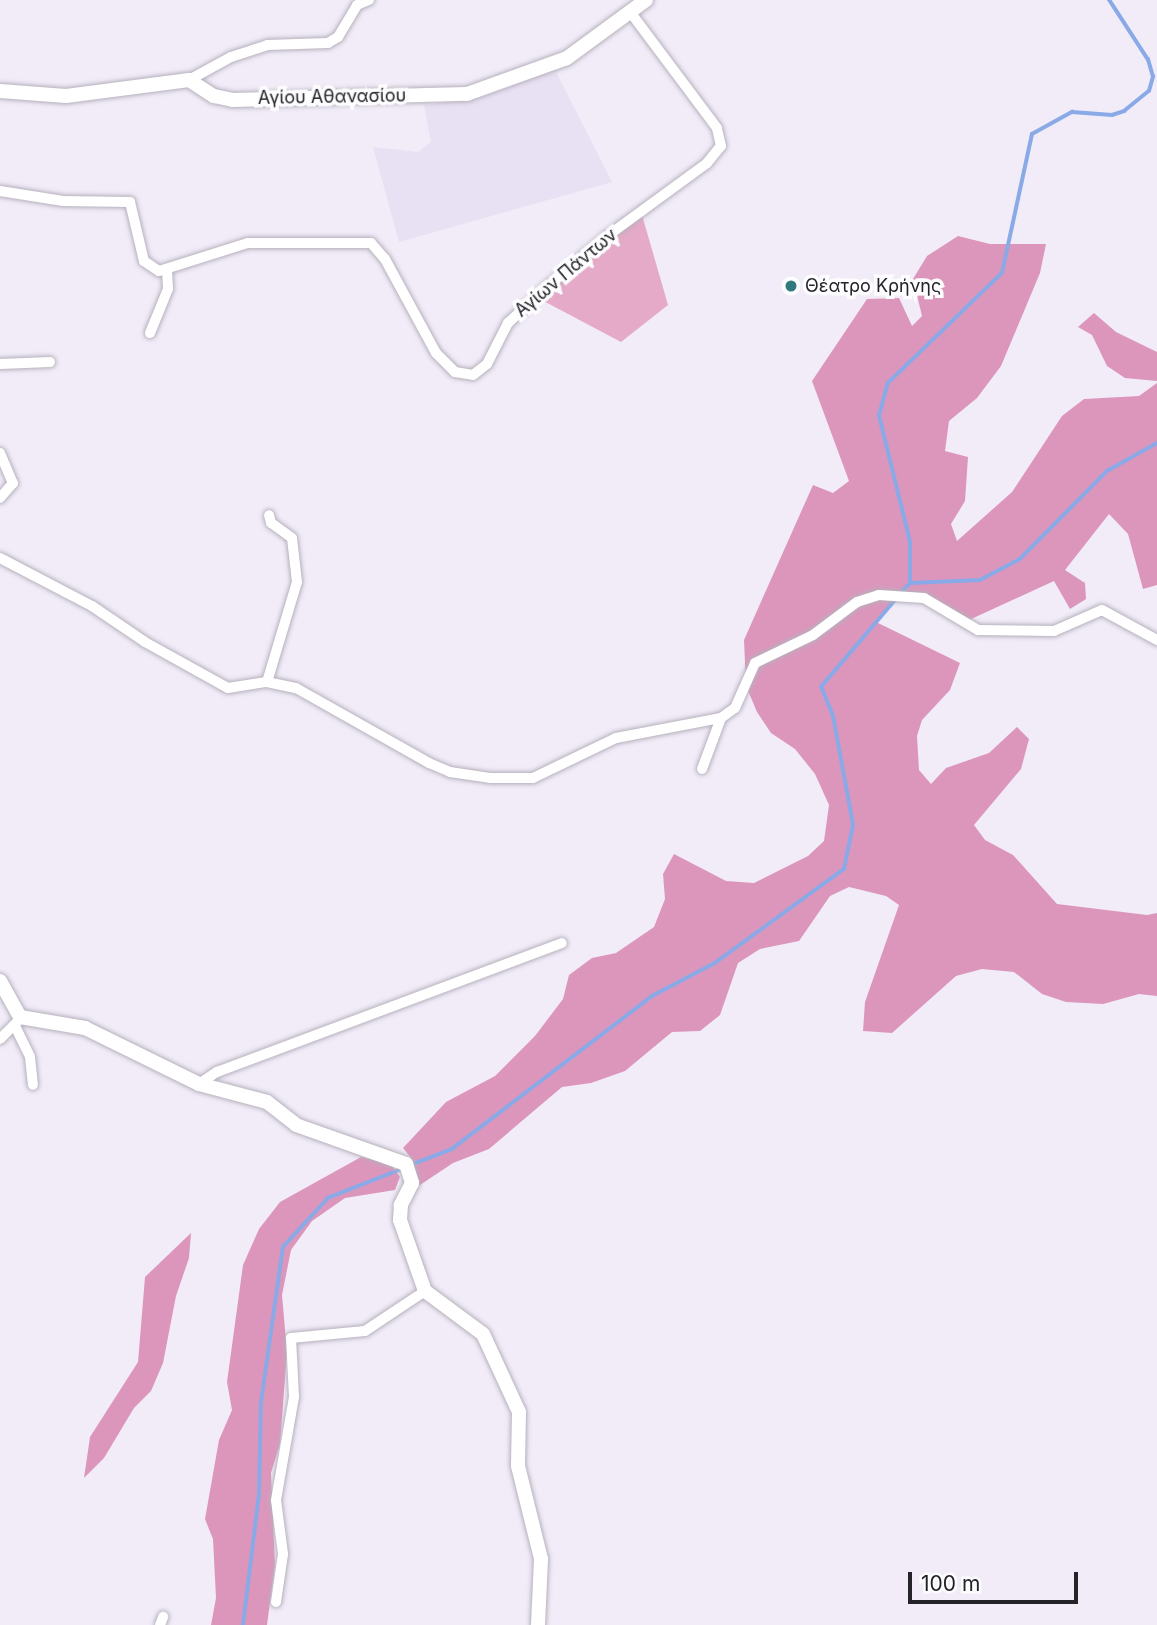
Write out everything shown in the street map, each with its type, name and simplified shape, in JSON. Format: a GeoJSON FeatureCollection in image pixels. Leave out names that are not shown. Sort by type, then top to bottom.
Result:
{"type":"FeatureCollection","features":[{"type":"Feature","properties":{"kind":"street"},"geometry":{"type":"LineString","coordinates":[[0,90],[66,96],[188,80],[231,57],[267,45],[328,43],[338,37],[357,5],[369,0]]}},
{"type":"Feature","properties":{"kind":"street","name":"Αγίου Αθανασίου"},"geometry":{"type":"LineString","coordinates":[[188,80],[214,96],[233,100],[467,94],[567,58],[646,0]]}},
{"type":"Feature","properties":{"kind":"street","name":"Αγίων Πάντων"},"geometry":{"type":"LineString","coordinates":[[167,270],[248,243],[371,243],[385,259],[436,353],[455,372],[481,371],[508,323],[606,237],[707,163],[721,146],[717,128],[631,13]]}},
{"type":"Feature","properties":{"kind":"street"},"geometry":{"type":"LineString","coordinates":[[0,191],[63,201],[130,202],[144,261],[153,269],[167,270],[168,289],[150,333]]}},
{"type":"Feature","properties":{"kind":"street"},"geometry":{"type":"LineString","coordinates":[[0,364],[50,362]]}},
{"type":"Feature","properties":{"kind":"street"},"geometry":{"type":"LineString","coordinates":[[0,453],[13,479],[0,498]]}},
{"type":"Feature","properties":{"kind":"street"},"geometry":{"type":"LineString","coordinates":[[267,682],[297,582],[292,538],[271,523],[269,514]]}},
{"type":"Feature","properties":{"kind":"street"},"geometry":{"type":"LineString","coordinates":[[0,558],[92,606],[145,642],[228,688],[267,682],[296,688],[450,772],[490,778],[533,778],[616,738],[721,718],[735,708],[755,663],[813,635],[857,602],[879,595],[924,598],[978,630],[1054,631],[1102,610],[1157,640]]}},
{"type":"Feature","properties":{"kind":"street"},"geometry":{"type":"LineString","coordinates":[[702,769],[721,718]]}},
{"type":"Feature","properties":{"kind":"street"},"geometry":{"type":"LineString","coordinates":[[199,1084],[216,1072],[562,943]]}},
{"type":"Feature","properties":{"kind":"street"},"geometry":{"type":"LineString","coordinates":[[0,981],[30,1057],[33,1085]]}},
{"type":"Feature","properties":{"kind":"street"},"geometry":{"type":"LineString","coordinates":[[0,1039],[18,1022],[85,1028],[199,1084],[267,1101],[296,1125],[408,1169],[411,1188],[401,1205],[400,1220],[425,1291],[482,1334],[519,1412],[518,1466],[541,1559],[538,1625]]}},
{"type":"Feature","properties":{"kind":"street"},"geometry":{"type":"LineString","coordinates":[[276,1602],[283,1554],[276,1500],[294,1397],[291,1338],[365,1331],[425,1291]]}},
{"type":"Feature","properties":{"kind":"shaded area"},"geometry":{"type":"Polygon","coordinates":[[[555,70],[612,182],[399,242],[373,147],[418,152],[431,142],[424,105],[479,98],[555,70]]]}},
{"type":"Feature","properties":{"kind":"shaded area"},"geometry":{"type":"Polygon","coordinates":[[[642,215],[668,305],[621,342],[536,297],[642,215]]]}},
{"type":"Feature","properties":{"kind":"shaded area"},"geometry":{"type":"Polygon","coordinates":[[[958,236],[990,244],[1046,244],[1040,273],[1001,366],[977,398],[949,421],[945,451],[968,457],[965,501],[951,524],[957,541],[1012,492],[1062,416],[1084,399],[1139,396],[1157,383],[1157,585],[1143,589],[1128,534],[1109,514],[1065,570],[1085,583],[1086,599],[1070,609],[1054,581],[969,620],[907,594],[889,605],[878,623],[960,663],[950,690],[922,720],[917,736],[919,770],[931,784],[946,768],[989,753],[1017,727],[1029,739],[1021,769],[974,825],[985,840],[1013,855],[1057,904],[1147,915],[1157,913],[1157,996],[1139,994],[1103,1004],[1066,1002],[1042,994],[1014,972],[982,969],[956,976],[892,1033],[863,1031],[865,1002],[899,905],[886,896],[849,887],[830,896],[799,941],[760,949],[738,963],[720,1015],[700,1031],[672,1032],[625,1071],[591,1083],[562,1087],[489,1149],[453,1163],[414,1189],[411,1158],[403,1148],[446,1102],[495,1076],[535,1036],[563,999],[569,975],[592,958],[616,953],[654,927],[665,899],[663,874],[674,854],[726,881],[754,883],[808,856],[824,841],[829,805],[815,774],[795,749],[771,733],[757,712],[746,686],[744,640],[813,485],[833,493],[849,481],[812,381],[867,299],[899,298],[912,326],[922,316],[913,279],[927,256],[958,236]]]}},
{"type":"Feature","properties":{"kind":"shaded area"},"geometry":{"type":"Polygon","coordinates":[[[1094,313],[1116,332],[1157,352],[1157,381],[1125,378],[1107,366],[1092,335],[1078,327],[1094,313]]]}},
{"type":"Feature","properties":{"kind":"shaded area"},"geometry":{"type":"Polygon","coordinates":[[[361,1157],[391,1164],[400,1177],[395,1190],[345,1198],[312,1221],[291,1250],[282,1295],[287,1352],[280,1444],[271,1473],[275,1565],[267,1625],[211,1625],[216,1598],[213,1539],[205,1519],[219,1440],[232,1410],[227,1382],[243,1265],[259,1229],[280,1202],[361,1157]]]}},
{"type":"Feature","properties":{"kind":"shaded area"},"geometry":{"type":"Polygon","coordinates":[[[191,1233],[189,1258],[176,1296],[163,1363],[151,1391],[134,1408],[104,1458],[84,1478],[90,1437],[138,1362],[145,1277],[191,1233]]]}},
{"type":"Feature","properties":{"kind":"waterway"},"geometry":{"type":"LineString","coordinates":[[901,593],[910,583],[910,542],[879,416],[888,383],[1002,273],[1032,134],[1072,112],[1112,115],[1124,111],[1149,91],[1153,77],[1148,60],[1109,0]]}},
{"type":"Feature","properties":{"kind":"waterway"},"geometry":{"type":"LineString","coordinates":[[910,583],[980,580],[1020,559],[1107,471],[1157,443]]}},
{"type":"Feature","properties":{"kind":"waterway"},"geometry":{"type":"LineString","coordinates":[[411,1165],[452,1149],[652,996],[715,963],[844,869],[853,825],[833,716],[821,687],[896,599]]}},
{"type":"Feature","properties":{"kind":"waterway"},"geometry":{"type":"LineString","coordinates":[[243,1625],[259,1495],[261,1403],[283,1247],[328,1198],[404,1168]]}},
{"type":"Feature","properties":{"kind":"place","name":"Θέατρο Κρήνης"},"geometry":{"type":"Point","coordinates":[791,286]}}]}
